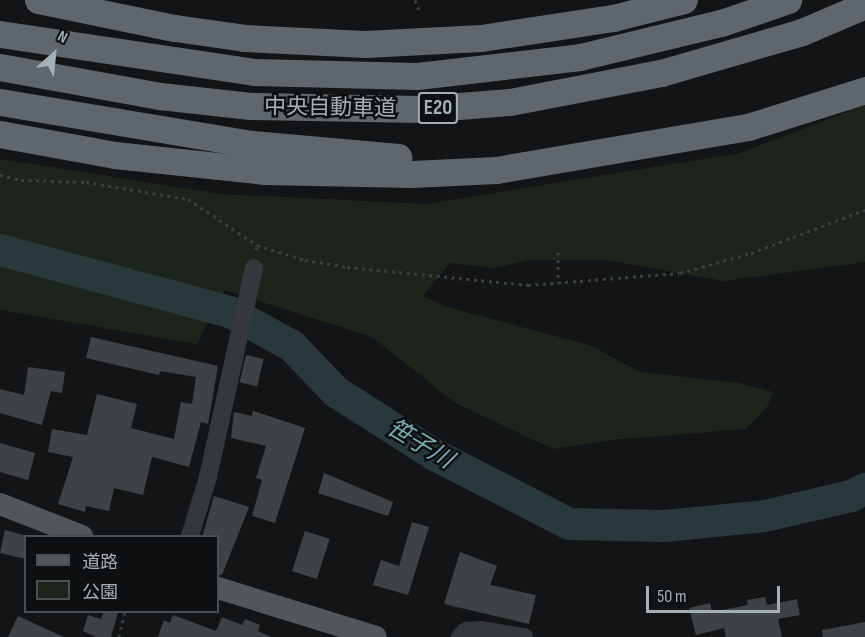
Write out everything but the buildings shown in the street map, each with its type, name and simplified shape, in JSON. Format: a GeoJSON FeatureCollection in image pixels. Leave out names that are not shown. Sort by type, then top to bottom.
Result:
{"type":"FeatureCollection","features":[{"type":"Feature","properties":{"kind":"highway"},"geometry":{"type":"LineString","coordinates":[[38,0],[232,36],[365,44],[481,38],[613,18],[684,0]]}},
{"type":"Feature","properties":{"kind":"highway","name":"中央自動車道"},"geometry":{"type":"LineString","coordinates":[[0,34],[254,72],[417,76],[503,69],[580,57],[721,23],[788,0]]}},
{"type":"Feature","properties":{"kind":"highway","name":"中央自動車道"},"geometry":{"type":"LineString","coordinates":[[0,67],[160,96],[250,106],[421,109],[510,102],[661,74],[802,32],[865,5]]}},
{"type":"Feature","properties":{"kind":"highway"},"geometry":{"type":"LineString","coordinates":[[0,134],[115,155],[285,172],[496,170],[748,127],[865,90]]}},
{"type":"Feature","properties":{"kind":"highway"},"geometry":{"type":"LineString","coordinates":[[3,103],[163,130],[337,153],[500,159],[594,154]]}},
{"type":"Feature","properties":{"kind":"main road"},"geometry":{"type":"LineString","coordinates":[[0,504],[77,535]]}},
{"type":"Feature","properties":{"kind":"main road"},"geometry":{"type":"LineString","coordinates":[[219,588],[376,637]]}},
{"type":"Feature","properties":{"kind":"lane"},"geometry":{"type":"LineString","coordinates":[[191,535],[208,477],[226,381],[254,268]]}},
{"type":"Feature","properties":{"kind":"lane"},"geometry":{"type":"LineString","coordinates":[[460,637],[466,631],[480,630],[524,637]]}},
{"type":"Feature","properties":{"kind":"path"},"geometry":{"type":"LineString","coordinates":[[415,0],[419,10]]}},
{"type":"Feature","properties":{"kind":"path"},"geometry":{"type":"LineString","coordinates":[[0,175],[21,180],[86,182],[188,199],[257,245],[305,260],[347,267],[528,285],[680,273],[751,253],[865,210]]}},
{"type":"Feature","properties":{"kind":"path"},"geometry":{"type":"LineString","coordinates":[[254,268],[257,245]]}},
{"type":"Feature","properties":{"kind":"path"},"geometry":{"type":"LineString","coordinates":[[558,252],[558,283]]}},
{"type":"Feature","properties":{"kind":"path"},"geometry":{"type":"LineString","coordinates":[[119,637],[125,613]]}},
{"type":"Feature","properties":{"kind":"green space"},"geometry":{"type":"Polygon","coordinates":[[[865,105],[865,262],[724,281],[607,260],[530,260],[492,268],[450,263],[423,296],[447,307],[589,345],[640,372],[739,383],[773,392],[767,407],[746,429],[611,440],[553,449],[457,404],[372,337],[224,290],[197,344],[0,310],[0,159],[221,194],[426,204],[740,153],[865,105]]]}},
{"type":"Feature","properties":{"kind":"waterway","name":"笹子川"},"geometry":{"type":"LineString","coordinates":[[0,250],[230,312],[292,346],[336,392],[435,455],[569,524],[665,526],[765,516],[851,496],[865,489]]}}]}
